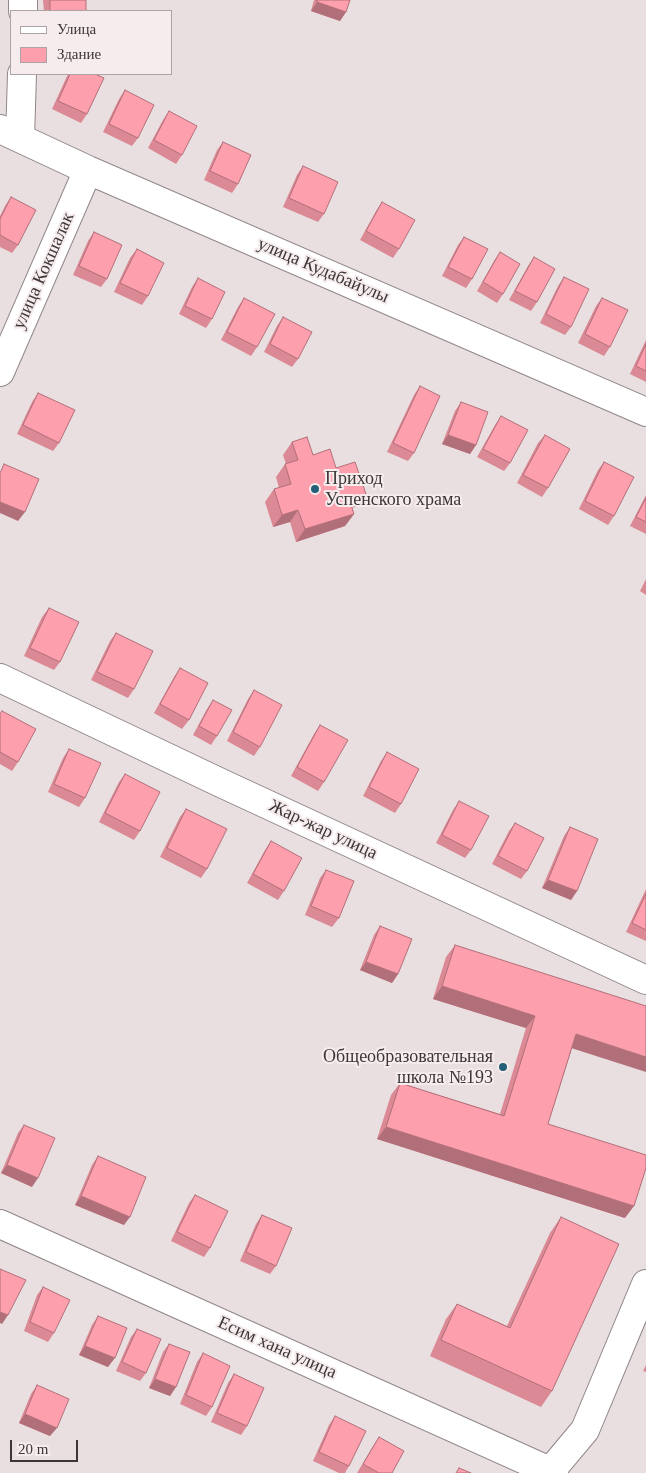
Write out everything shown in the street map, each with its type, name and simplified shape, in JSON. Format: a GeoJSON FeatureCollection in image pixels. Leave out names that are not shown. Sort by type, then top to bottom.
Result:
{"type":"FeatureCollection","features":[{"type":"Feature","properties":{"kind":"street"},"geometry":{"type":"LineString","coordinates":[[10,134],[22,75]]}},
{"type":"Feature","properties":{"kind":"street","name":"улица Кудабайулы"},"geometry":{"type":"LineString","coordinates":[[10,134],[88,170],[646,412]]}},
{"type":"Feature","properties":{"kind":"street","name":"улица Кокшалак"},"geometry":{"type":"LineString","coordinates":[[0,372],[88,170]]}},
{"type":"Feature","properties":{"kind":"street","name":"Жар-жар улица"},"geometry":{"type":"LineString","coordinates":[[0,678],[646,980]]}},
{"type":"Feature","properties":{"kind":"street","name":"Есим хана улица"},"geometry":{"type":"LineString","coordinates":[[0,1224],[551,1472]]}},
{"type":"Feature","properties":{"kind":"street"},"geometry":{"type":"LineString","coordinates":[[551,1472],[585,1430],[646,1284]]}},
{"type":"Feature","properties":{"kind":"building"},"geometry":{"type":"Polygon","coordinates":[[[50,0],[86,0],[86,10],[50,10],[50,0]]]}},
{"type":"Feature","properties":{"kind":"building"},"geometry":{"type":"Polygon","coordinates":[[[317,0],[350,0],[346,12],[317,2],[317,0]]]}},
{"type":"Feature","properties":{"kind":"building"},"geometry":{"type":"Polygon","coordinates":[[[70,75],[97,75],[104,78],[87,114],[58,101],[70,75]]]}},
{"type":"Feature","properties":{"kind":"building"},"geometry":{"type":"Polygon","coordinates":[[[125,90],[154,105],[138,138],[109,124],[125,90]]]}},
{"type":"Feature","properties":{"kind":"building"},"geometry":{"type":"Polygon","coordinates":[[[169,111],[197,126],[182,155],[154,140],[169,111]]]}},
{"type":"Feature","properties":{"kind":"building"},"geometry":{"type":"Polygon","coordinates":[[[223,142],[251,155],[238,184],[210,171],[223,142]]]}},
{"type":"Feature","properties":{"kind":"building"},"geometry":{"type":"Polygon","coordinates":[[[303,166],[338,182],[324,214],[289,198],[303,166]]]}},
{"type":"Feature","properties":{"kind":"building"},"geometry":{"type":"Polygon","coordinates":[[[11,197],[36,210],[18,245],[0,235],[0,219],[11,197]]]}},
{"type":"Feature","properties":{"kind":"building"},"geometry":{"type":"Polygon","coordinates":[[[382,202],[415,220],[399,249],[366,231],[382,202]]]}},
{"type":"Feature","properties":{"kind":"building"},"geometry":{"type":"Polygon","coordinates":[[[94,232],[122,245],[107,279],[79,266],[94,232]]]}},
{"type":"Feature","properties":{"kind":"building"},"geometry":{"type":"Polygon","coordinates":[[[464,237],[488,249],[472,279],[448,267],[464,237]]]}},
{"type":"Feature","properties":{"kind":"building"},"geometry":{"type":"Polygon","coordinates":[[[137,249],[164,263],[148,296],[120,283],[137,249]]]}},
{"type":"Feature","properties":{"kind":"building"},"geometry":{"type":"Polygon","coordinates":[[[500,252],[520,264],[503,294],[483,282],[500,252]]]}},
{"type":"Feature","properties":{"kind":"building"},"geometry":{"type":"Polygon","coordinates":[[[534,257],[555,269],[537,302],[515,291],[534,257]]]}},
{"type":"Feature","properties":{"kind":"building"},"geometry":{"type":"Polygon","coordinates":[[[564,277],[589,289],[571,327],[546,314],[564,277]]]}},
{"type":"Feature","properties":{"kind":"building"},"geometry":{"type":"Polygon","coordinates":[[[198,278],[225,292],[212,319],[185,306],[198,278]]]}},
{"type":"Feature","properties":{"kind":"building"},"geometry":{"type":"Polygon","coordinates":[[[244,298],[275,314],[257,347],[227,332],[244,298]]]}},
{"type":"Feature","properties":{"kind":"building"},"geometry":{"type":"Polygon","coordinates":[[[602,298],[628,310],[610,347],[585,334],[602,298]]]}},
{"type":"Feature","properties":{"kind":"building"},"geometry":{"type":"Polygon","coordinates":[[[283,317],[312,332],[298,359],[270,344],[283,317]]]}},
{"type":"Feature","properties":{"kind":"building"},"geometry":{"type":"Polygon","coordinates":[[[646,344],[646,371],[636,366],[646,344]]]}},
{"type":"Feature","properties":{"kind":"building"},"geometry":{"type":"Polygon","coordinates":[[[420,386],[440,396],[414,453],[393,443],[420,386]]]}},
{"type":"Feature","properties":{"kind":"building"},"geometry":{"type":"Polygon","coordinates":[[[38,393],[75,410],[59,443],[23,425],[38,393]]]}},
{"type":"Feature","properties":{"kind":"building"},"geometry":{"type":"Polygon","coordinates":[[[461,402],[488,412],[476,445],[448,435],[461,402]]]}},
{"type":"Feature","properties":{"kind":"building"},"geometry":{"type":"Polygon","coordinates":[[[501,416],[528,430],[510,463],[483,449],[501,416]]]}},
{"type":"Feature","properties":{"kind":"building"},"geometry":{"type":"Polygon","coordinates":[[[545,435],[570,449],[548,488],[523,475],[545,435]]]}},
{"type":"Feature","properties":{"kind":"building","name":"Приход Успенского храма"},"geometry":{"type":"Polygon","coordinates":[[[307,437],[313,455],[330,449],[336,468],[355,462],[366,494],[349,499],[354,514],[305,529],[298,510],[282,515],[274,489],[291,484],[285,464],[298,460],[292,442],[307,437]]]}},
{"type":"Feature","properties":{"kind":"building"},"geometry":{"type":"Polygon","coordinates":[[[604,462],[634,477],[614,516],[585,501],[604,462]]]}},
{"type":"Feature","properties":{"kind":"building"},"geometry":{"type":"Polygon","coordinates":[[[4,464],[39,479],[25,512],[0,502],[0,473],[4,464]]]}},
{"type":"Feature","properties":{"kind":"building"},"geometry":{"type":"Polygon","coordinates":[[[646,498],[646,522],[636,517],[646,498]]]}},
{"type":"Feature","properties":{"kind":"building"},"geometry":{"type":"Polygon","coordinates":[[[49,608],[79,622],[60,662],[30,648],[49,608]]]}},
{"type":"Feature","properties":{"kind":"building"},"geometry":{"type":"Polygon","coordinates":[[[116,633],[153,651],[134,689],[97,672],[116,633]]]}},
{"type":"Feature","properties":{"kind":"building"},"geometry":{"type":"Polygon","coordinates":[[[180,668],[208,683],[189,720],[160,704],[180,668]]]}},
{"type":"Feature","properties":{"kind":"building"},"geometry":{"type":"Polygon","coordinates":[[[254,690],[282,705],[260,747],[233,732],[254,690]]]}},
{"type":"Feature","properties":{"kind":"building"},"geometry":{"type":"Polygon","coordinates":[[[213,700],[232,710],[217,736],[199,726],[213,700]]]}},
{"type":"Feature","properties":{"kind":"building"},"geometry":{"type":"Polygon","coordinates":[[[2,711],[36,729],[18,762],[0,752],[0,714],[2,711]]]}},
{"type":"Feature","properties":{"kind":"building"},"geometry":{"type":"Polygon","coordinates":[[[320,725],[348,740],[324,782],[297,767],[320,725]]]}},
{"type":"Feature","properties":{"kind":"building"},"geometry":{"type":"Polygon","coordinates":[[[69,749],[101,763],[85,798],[54,784],[69,749]]]}},
{"type":"Feature","properties":{"kind":"building"},"geometry":{"type":"Polygon","coordinates":[[[387,752],[419,769],[401,804],[369,787],[387,752]]]}},
{"type":"Feature","properties":{"kind":"building"},"geometry":{"type":"Polygon","coordinates":[[[125,774],[160,792],[140,831],[105,813],[125,774]]]}},
{"type":"Feature","properties":{"kind":"building"},"geometry":{"type":"Polygon","coordinates":[[[459,801],[489,816],[471,850],[442,835],[459,801]]]}},
{"type":"Feature","properties":{"kind":"building"},"geometry":{"type":"Polygon","coordinates":[[[186,809],[227,829],[207,869],[167,848],[186,809]]]}},
{"type":"Feature","properties":{"kind":"building"},"geometry":{"type":"Polygon","coordinates":[[[515,823],[544,838],[527,871],[498,856],[515,823]]]}},
{"type":"Feature","properties":{"kind":"building"},"geometry":{"type":"Polygon","coordinates":[[[570,827],[598,839],[577,891],[548,880],[570,827]]]}},
{"type":"Feature","properties":{"kind":"building"},"geometry":{"type":"Polygon","coordinates":[[[271,841],[302,858],[284,891],[253,874],[271,841]]]}},
{"type":"Feature","properties":{"kind":"building"},"geometry":{"type":"Polygon","coordinates":[[[326,870],[354,881],[339,918],[311,906],[326,870]]]}},
{"type":"Feature","properties":{"kind":"building"},"geometry":{"type":"Polygon","coordinates":[[[646,894],[646,930],[632,923],[646,894]]]}},
{"type":"Feature","properties":{"kind":"building"},"geometry":{"type":"Polygon","coordinates":[[[380,926],[412,939],[398,974],[366,962],[380,926]]]}},
{"type":"Feature","properties":{"kind":"building"},"geometry":{"type":"Polygon","coordinates":[[[455,945],[646,1006],[646,1057],[576,1034],[548,1124],[646,1155],[646,1168],[634,1206],[386,1127],[400,1083],[504,1116],[535,1016],[442,986],[455,945]]]}},
{"type":"Feature","properties":{"kind":"building"},"geometry":{"type":"Polygon","coordinates":[[[24,1125],[55,1138],[38,1178],[7,1165],[24,1125]]]}},
{"type":"Feature","properties":{"kind":"building"},"geometry":{"type":"Polygon","coordinates":[[[98,1156],[146,1177],[130,1217],[81,1196],[98,1156]]]}},
{"type":"Feature","properties":{"kind":"building"},"geometry":{"type":"Polygon","coordinates":[[[195,1195],[228,1211],[210,1248],[177,1232],[195,1195]]]}},
{"type":"Feature","properties":{"kind":"building"},"geometry":{"type":"Polygon","coordinates":[[[262,1215],[292,1228],[276,1266],[246,1252],[262,1215]]]}},
{"type":"Feature","properties":{"kind":"building"},"geometry":{"type":"Polygon","coordinates":[[[561,1217],[619,1244],[552,1391],[441,1340],[457,1304],[510,1328],[561,1217]]]}},
{"type":"Feature","properties":{"kind":"building"},"geometry":{"type":"Polygon","coordinates":[[[0,1269],[26,1280],[8,1315],[0,1312],[0,1269]]]}},
{"type":"Feature","properties":{"kind":"building"},"geometry":{"type":"Polygon","coordinates":[[[43,1287],[70,1300],[54,1333],[30,1322],[43,1287]]]}},
{"type":"Feature","properties":{"kind":"building"},"geometry":{"type":"Polygon","coordinates":[[[98,1316],[127,1328],[115,1358],[85,1346],[98,1316]]]}},
{"type":"Feature","properties":{"kind":"building"},"geometry":{"type":"Polygon","coordinates":[[[137,1329],[161,1339],[146,1373],[122,1362],[137,1329]]]}},
{"type":"Feature","properties":{"kind":"building"},"geometry":{"type":"Polygon","coordinates":[[[169,1344],[190,1352],[176,1387],[155,1379],[169,1344]]]}},
{"type":"Feature","properties":{"kind":"building"},"geometry":{"type":"Polygon","coordinates":[[[203,1353],[230,1366],[212,1407],[186,1395],[203,1353]]]}},
{"type":"Feature","properties":{"kind":"building"},"geometry":{"type":"Polygon","coordinates":[[[234,1374],[264,1388],[247,1426],[217,1413],[234,1374]]]}},
{"type":"Feature","properties":{"kind":"building"},"geometry":{"type":"Polygon","coordinates":[[[37,1385],[69,1399],[57,1428],[25,1414],[37,1385]]]}},
{"type":"Feature","properties":{"kind":"building"},"geometry":{"type":"Polygon","coordinates":[[[335,1416],[366,1431],[349,1466],[319,1452],[335,1416]]]}},
{"type":"Feature","properties":{"kind":"building"},"geometry":{"type":"Polygon","coordinates":[[[379,1437],[404,1451],[392,1473],[379,1473],[363,1464],[379,1437]]]}},
{"type":"Feature","properties":{"kind":"building"},"geometry":{"type":"Polygon","coordinates":[[[459,1468],[471,1473],[456,1473],[459,1468]]]}},
{"type":"Feature","properties":{"kind":"place","name":"Приход Успенского храма"},"geometry":{"type":"Point","coordinates":[315,489]}},
{"type":"Feature","properties":{"kind":"place","name":"Общеобразовательная школа №193"},"geometry":{"type":"Point","coordinates":[503,1067]}}]}
